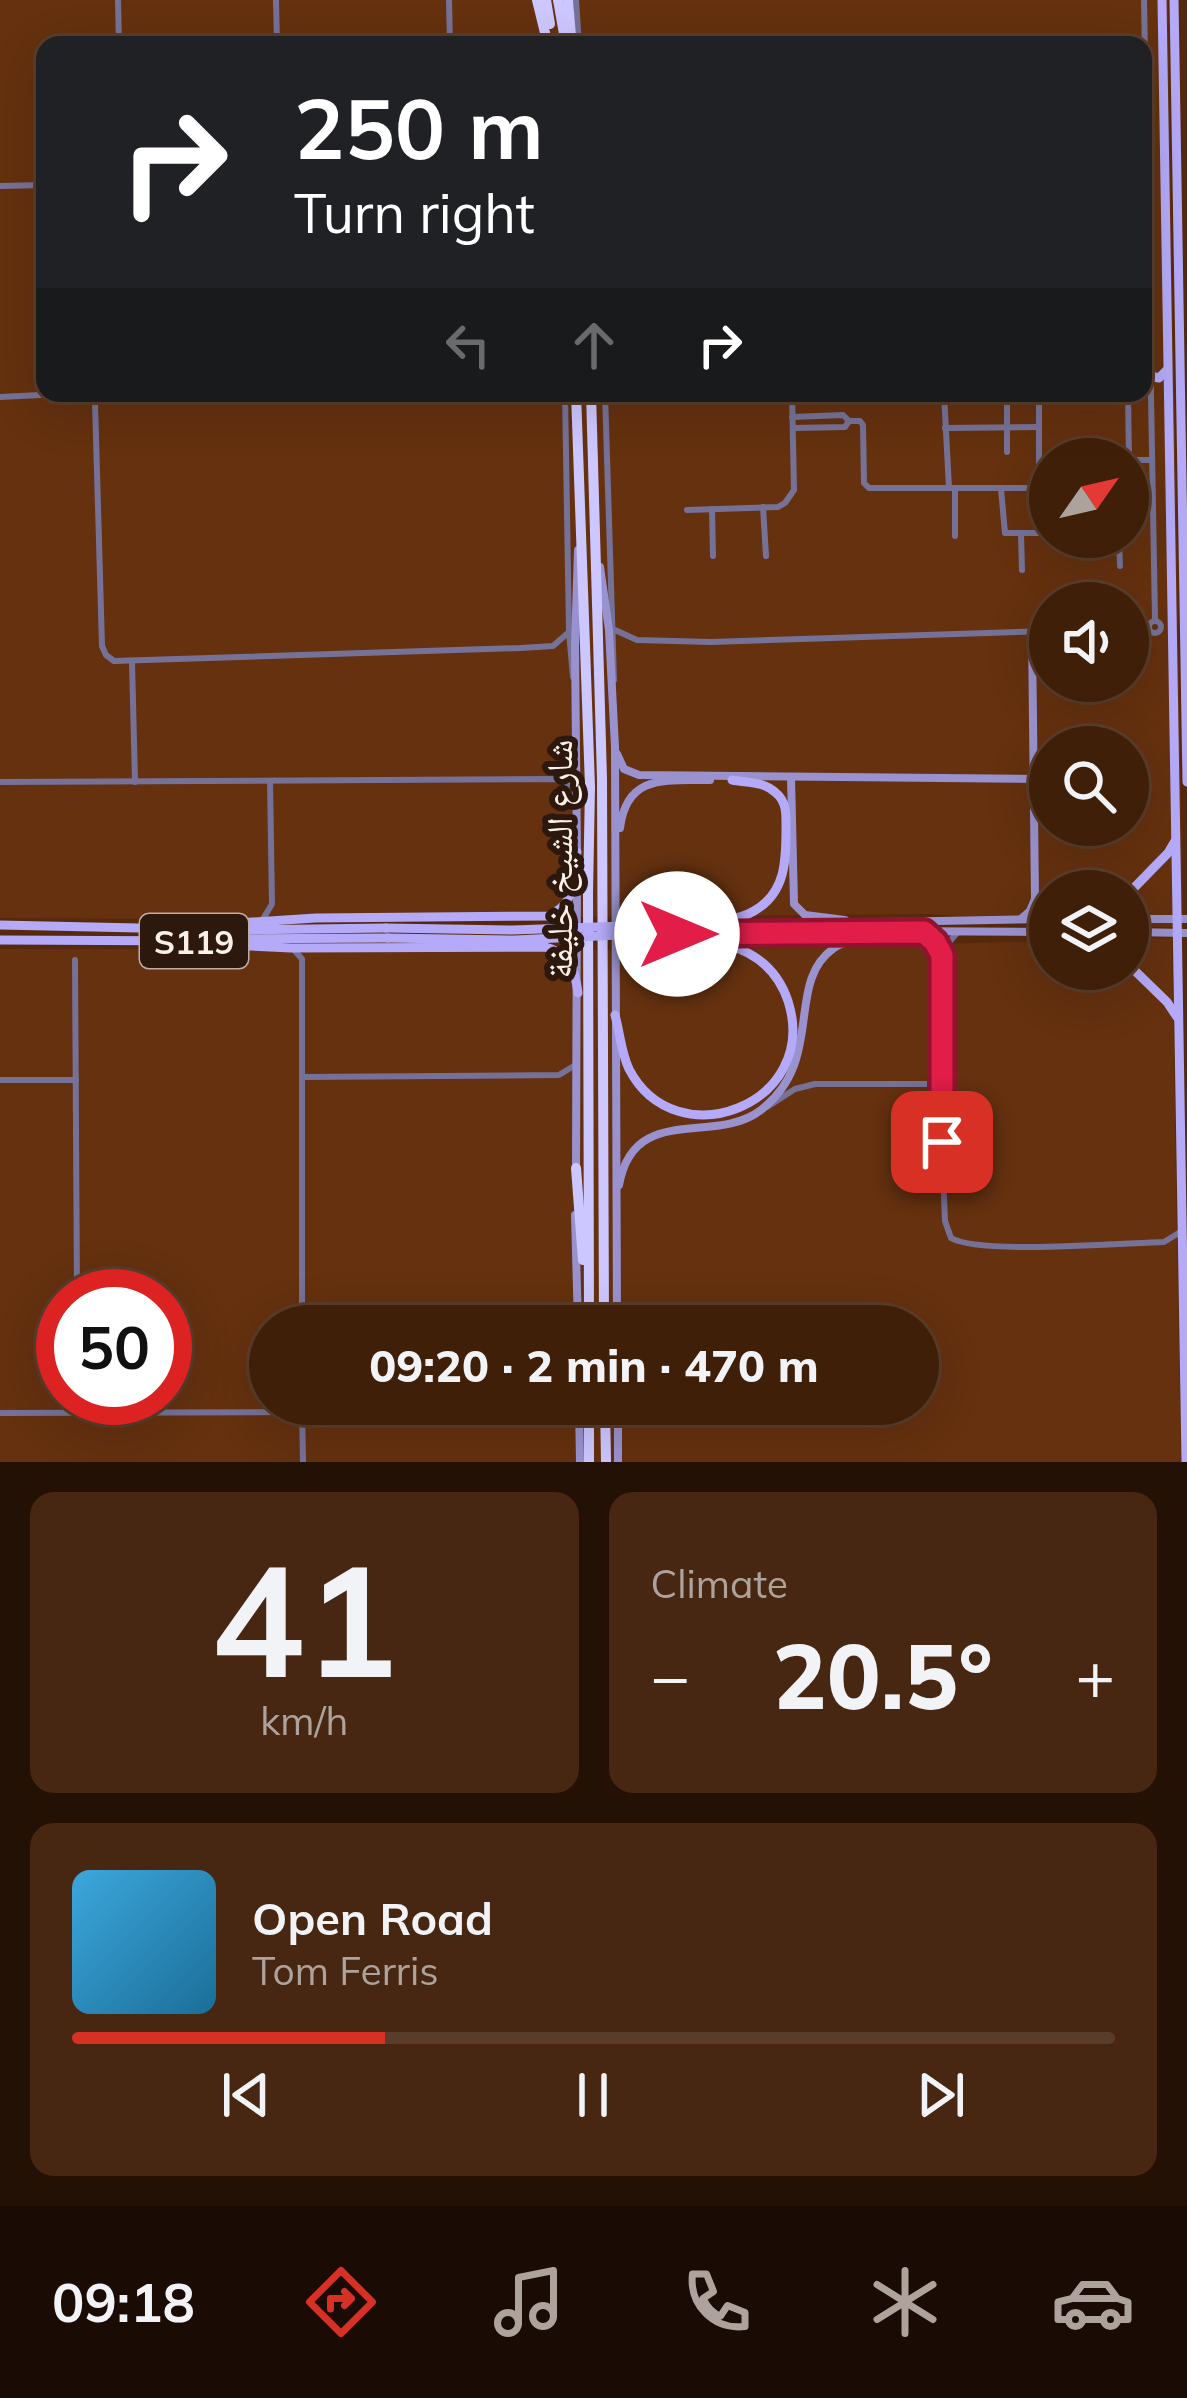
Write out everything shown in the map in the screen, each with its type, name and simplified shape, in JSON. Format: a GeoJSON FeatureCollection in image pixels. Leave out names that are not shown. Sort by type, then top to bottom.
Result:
{"type":"FeatureCollection","features":[{"type":"Feature","properties":{"kind":"highway"},"geometry":{"type":"LineString","coordinates":[[551,36],[556,1]]}},
{"type":"Feature","properties":{"kind":"highway"},"geometry":{"type":"LineString","coordinates":[[556,1],[569,36]]}},
{"type":"Feature","properties":{"kind":"highway"},"geometry":{"type":"LineString","coordinates":[[568,402],[577,416]]}},
{"type":"Feature","properties":{"kind":"highway","name":"شارع الشيخ خليفة"},"geometry":{"type":"LineString","coordinates":[[576,402],[590,787],[590,1305]]}},
{"type":"Feature","properties":{"kind":"highway","name":"شارع الشيخ خليفة"},"geometry":{"type":"LineString","coordinates":[[591,402],[613,1305]]}},
{"type":"Feature","properties":{"kind":"highway"},"geometry":{"type":"LineString","coordinates":[[576,1168],[583,1262],[590,1288]]}},
{"type":"Feature","properties":{"kind":"highway"},"geometry":{"type":"LineString","coordinates":[[589,1425],[590,1462]]}},
{"type":"Feature","properties":{"kind":"highway"},"geometry":{"type":"LineString","coordinates":[[606,1462],[608,1425]]}},
{"type":"Feature","properties":{"kind":"main road"},"geometry":{"type":"LineString","coordinates":[[1162,0],[1168,370],[1183,553],[1187,782]]}},
{"type":"Feature","properties":{"kind":"main road"},"geometry":{"type":"LineString","coordinates":[[1174,0],[1184,504],[1172,645],[1176,933],[1182,945],[1178,1018],[1185,1177],[1186,1462]]}},
{"type":"Feature","properties":{"kind":"main road"},"geometry":{"type":"LineString","coordinates":[[1152,196],[1165,195]]}},
{"type":"Feature","properties":{"kind":"main road"},"geometry":{"type":"LineString","coordinates":[[1152,376],[1159,378],[1168,370]]}},
{"type":"Feature","properties":{"kind":"main road"},"geometry":{"type":"LineString","coordinates":[[578,1305],[575,681],[576,561],[581,537]]}},
{"type":"Feature","properties":{"kind":"main road"},"geometry":{"type":"LineString","coordinates":[[596,558],[605,592],[615,747],[613,1305]]}},
{"type":"Feature","properties":{"kind":"main road"},"geometry":{"type":"LineString","coordinates":[[615,747],[622,766],[635,774],[787,777]]}},
{"type":"Feature","properties":{"kind":"main road"},"geometry":{"type":"LineString","coordinates":[[617,850],[624,807],[640,788],[657,782],[787,777],[1029,779]]}},
{"type":"Feature","properties":{"kind":"main road"},"geometry":{"type":"LineString","coordinates":[[787,777],[792,798],[794,904],[806,915],[852,923]]}},
{"type":"Feature","properties":{"kind":"main road"},"geometry":{"type":"LineString","coordinates":[[792,798],[807,777]]}},
{"type":"Feature","properties":{"kind":"main road"},"geometry":{"type":"LineString","coordinates":[[712,930],[760,907],[775,892],[785,868],[786,816],[780,797],[765,785],[732,780]]}},
{"type":"Feature","properties":{"kind":"main road"},"geometry":{"type":"LineString","coordinates":[[1149,872],[1177,836]]}},
{"type":"Feature","properties":{"kind":"main road"},"geometry":{"type":"LineString","coordinates":[[204,928],[288,920],[548,916],[565,906],[571,895],[577,852]]}},
{"type":"Feature","properties":{"kind":"main road"},"geometry":{"type":"LineString","coordinates":[[1020,920],[1029,912]]}},
{"type":"Feature","properties":{"kind":"main road"},"geometry":{"type":"LineString","coordinates":[[1149,917],[1179,914]]}},
{"type":"Feature","properties":{"kind":"main road"},"geometry":{"type":"LineString","coordinates":[[712,930],[1029,920]]}},
{"type":"Feature","properties":{"kind":"main road","name":"S119"},"geometry":{"type":"LineString","coordinates":[[0,940],[204,941],[652,926],[677,921],[712,930]]}},
{"type":"Feature","properties":{"kind":"main road","name":"S119"},"geometry":{"type":"LineString","coordinates":[[0,925],[515,940],[712,930]]}},
{"type":"Feature","properties":{"kind":"main road"},"geometry":{"type":"LineString","coordinates":[[615,1015],[630,1071],[657,1100],[681,1111],[708,1115],[755,1101],[774,1084],[786,1061],[793,1033],[790,1006],[764,964],[712,930]]}},
{"type":"Feature","properties":{"kind":"main road"},"geometry":{"type":"LineString","coordinates":[[712,930],[1029,932]]}},
{"type":"Feature","properties":{"kind":"main road"},"geometry":{"type":"LineString","coordinates":[[615,1222],[621,1173],[632,1153],[647,1139],[676,1129],[738,1122],[764,1108],[796,1066],[816,967],[842,944],[886,931]]}},
{"type":"Feature","properties":{"kind":"main road"},"geometry":{"type":"LineString","coordinates":[[204,941],[292,948],[551,948],[571,963],[578,993]]}},
{"type":"Feature","properties":{"kind":"main road"},"geometry":{"type":"LineString","coordinates":[[1149,984],[1178,1018]]}},
{"type":"Feature","properties":{"kind":"main road"},"geometry":{"type":"LineString","coordinates":[[579,1425],[580,1462]]}},
{"type":"Feature","properties":{"kind":"main road"},"geometry":{"type":"LineString","coordinates":[[614,1425],[618,1462]]}},
{"type":"Feature","properties":{"kind":"street"},"geometry":{"type":"LineString","coordinates":[[118,0],[119,36]]}},
{"type":"Feature","properties":{"kind":"street"},"geometry":{"type":"LineString","coordinates":[[276,0],[277,36]]}},
{"type":"Feature","properties":{"kind":"street"},"geometry":{"type":"LineString","coordinates":[[448,0],[450,36]]}},
{"type":"Feature","properties":{"kind":"street"},"geometry":{"type":"LineString","coordinates":[[1144,0],[1145,36]]}},
{"type":"Feature","properties":{"kind":"street"},"geometry":{"type":"LineString","coordinates":[[1175,59],[1184,68]]}},
{"type":"Feature","properties":{"kind":"street"},"geometry":{"type":"LineString","coordinates":[[1175,87],[1185,78]]}},
{"type":"Feature","properties":{"kind":"street"},"geometry":{"type":"LineString","coordinates":[[0,186],[36,185]]}},
{"type":"Feature","properties":{"kind":"street"},"geometry":{"type":"LineString","coordinates":[[1178,277],[1187,291]]}},
{"type":"Feature","properties":{"kind":"street"},"geometry":{"type":"LineString","coordinates":[[1178,311],[1187,302]]}},
{"type":"Feature","properties":{"kind":"street"},"geometry":{"type":"LineString","coordinates":[[0,397],[36,395]]}},
{"type":"Feature","properties":{"kind":"street"},"geometry":{"type":"LineString","coordinates":[[95,402],[102,646],[110,658],[132,662],[553,646],[571,656]]}},
{"type":"Feature","properties":{"kind":"street"},"geometry":{"type":"LineString","coordinates":[[565,402],[569,632],[575,681]]}},
{"type":"Feature","properties":{"kind":"street"},"geometry":{"type":"LineString","coordinates":[[605,402],[615,630],[612,696]]}},
{"type":"Feature","properties":{"kind":"street"},"geometry":{"type":"LineString","coordinates":[[687,510],[780,506],[794,494],[792,402]]}},
{"type":"Feature","properties":{"kind":"street"},"geometry":{"type":"LineString","coordinates":[[944,402],[955,536]]}},
{"type":"Feature","properties":{"kind":"street"},"geometry":{"type":"LineString","coordinates":[[1007,402],[1007,452]]}},
{"type":"Feature","properties":{"kind":"street"},"geometry":{"type":"LineString","coordinates":[[1037,402],[1039,438]]}},
{"type":"Feature","properties":{"kind":"street"},"geometry":{"type":"LineString","coordinates":[[1127,438],[1128,402]]}},
{"type":"Feature","properties":{"kind":"street"},"geometry":{"type":"LineString","coordinates":[[1151,402],[1155,626],[1172,645]]}},
{"type":"Feature","properties":{"kind":"street"},"geometry":{"type":"LineString","coordinates":[[820,416],[820,428]]}},
{"type":"Feature","properties":{"kind":"street"},"geometry":{"type":"LineString","coordinates":[[792,417],[845,416],[862,425],[864,483],[869,488],[1029,488]]}},
{"type":"Feature","properties":{"kind":"street"},"geometry":{"type":"LineString","coordinates":[[793,428],[845,427],[850,421]]}},
{"type":"Feature","properties":{"kind":"street"},"geometry":{"type":"LineString","coordinates":[[945,428],[1039,427]]}},
{"type":"Feature","properties":{"kind":"street"},"geometry":{"type":"LineString","coordinates":[[1001,489],[1003,531],[1029,533]]}},
{"type":"Feature","properties":{"kind":"street"},"geometry":{"type":"LineString","coordinates":[[764,507],[766,556]]}},
{"type":"Feature","properties":{"kind":"street"},"geometry":{"type":"LineString","coordinates":[[712,509],[713,556]]}},
{"type":"Feature","properties":{"kind":"street"},"geometry":{"type":"LineString","coordinates":[[1021,534],[1022,570]]}},
{"type":"Feature","properties":{"kind":"street"},"geometry":{"type":"LineString","coordinates":[[1120,558],[1120,566]]}},
{"type":"Feature","properties":{"kind":"street"},"geometry":{"type":"LineString","coordinates":[[1149,626],[1172,614]]}},
{"type":"Feature","properties":{"kind":"street"},"geometry":{"type":"LineString","coordinates":[[615,630],[637,640]]}},
{"type":"Feature","properties":{"kind":"street"},"geometry":{"type":"LineString","coordinates":[[615,652],[637,640],[711,643],[1029,631]]}},
{"type":"Feature","properties":{"kind":"street"},"geometry":{"type":"LineString","coordinates":[[553,646],[569,632]]}},
{"type":"Feature","properties":{"kind":"street"},"geometry":{"type":"LineString","coordinates":[[132,662],[135,782]]}},
{"type":"Feature","properties":{"kind":"street"},"geometry":{"type":"LineString","coordinates":[[0,782],[561,778],[576,761]]}},
{"type":"Feature","properties":{"kind":"street"},"geometry":{"type":"LineString","coordinates":[[561,778],[578,792]]}},
{"type":"Feature","properties":{"kind":"street"},"geometry":{"type":"LineString","coordinates":[[260,922],[272,904],[271,782]]}},
{"type":"Feature","properties":{"kind":"street"},"geometry":{"type":"LineString","coordinates":[[272,904],[288,920]]}},
{"type":"Feature","properties":{"kind":"street"},"geometry":{"type":"LineString","coordinates":[[924,932],[942,955]]}},
{"type":"Feature","properties":{"kind":"street"},"geometry":{"type":"LineString","coordinates":[[957,933],[942,955],[940,1084],[945,1227],[951,1238],[962,1244],[1010,1246],[1164,1242],[1182,1231]]}},
{"type":"Feature","properties":{"kind":"street"},"geometry":{"type":"LineString","coordinates":[[302,959],[315,947]]}},
{"type":"Feature","properties":{"kind":"street"},"geometry":{"type":"LineString","coordinates":[[292,948],[302,959],[302,1305]]}},
{"type":"Feature","properties":{"kind":"street"},"geometry":{"type":"LineString","coordinates":[[75,960],[77,1269]]}},
{"type":"Feature","properties":{"kind":"street"},"geometry":{"type":"LineString","coordinates":[[302,1077],[559,1075],[577,1064]]}},
{"type":"Feature","properties":{"kind":"street"},"geometry":{"type":"LineString","coordinates":[[559,1075],[577,1088]]}},
{"type":"Feature","properties":{"kind":"street"},"geometry":{"type":"LineString","coordinates":[[0,1080],[76,1080]]}},
{"type":"Feature","properties":{"kind":"street"},"geometry":{"type":"LineString","coordinates":[[764,1108],[808,1085],[940,1084]]}},
{"type":"Feature","properties":{"kind":"street"},"geometry":{"type":"LineString","coordinates":[[1164,1242],[1183,1253]]}},
{"type":"Feature","properties":{"kind":"street"},"geometry":{"type":"LineString","coordinates":[[192,1410],[249,1409]]}},
{"type":"Feature","properties":{"kind":"street"},"geometry":{"type":"LineString","coordinates":[[0,1413],[36,1413]]}},
{"type":"Feature","properties":{"kind":"street"},"geometry":{"type":"LineString","coordinates":[[302,1425],[303,1462]]}},
{"type":"Feature","properties":{"kind":"shaded area"},"geometry":{"type":"Polygon","coordinates":[[[0,0],[1168,0],[1183,928],[1149,926],[1149,870],[1029,870],[1029,920],[927,914],[535,921],[0,918],[0,0]]]}},
{"type":"Feature","properties":{"kind":"shaded area"},"geometry":{"type":"Polygon","coordinates":[[[1172,938],[1181,1462],[0,1462],[0,949],[700,950],[1029,942],[1029,990],[1149,990],[1149,939],[1172,938]]]}},
{"type":"Feature","properties":{"kind":"route"},"geometry":{"type":"LineString","coordinates":[[677,934],[924,932],[942,955],[942,1142]]}}]}
